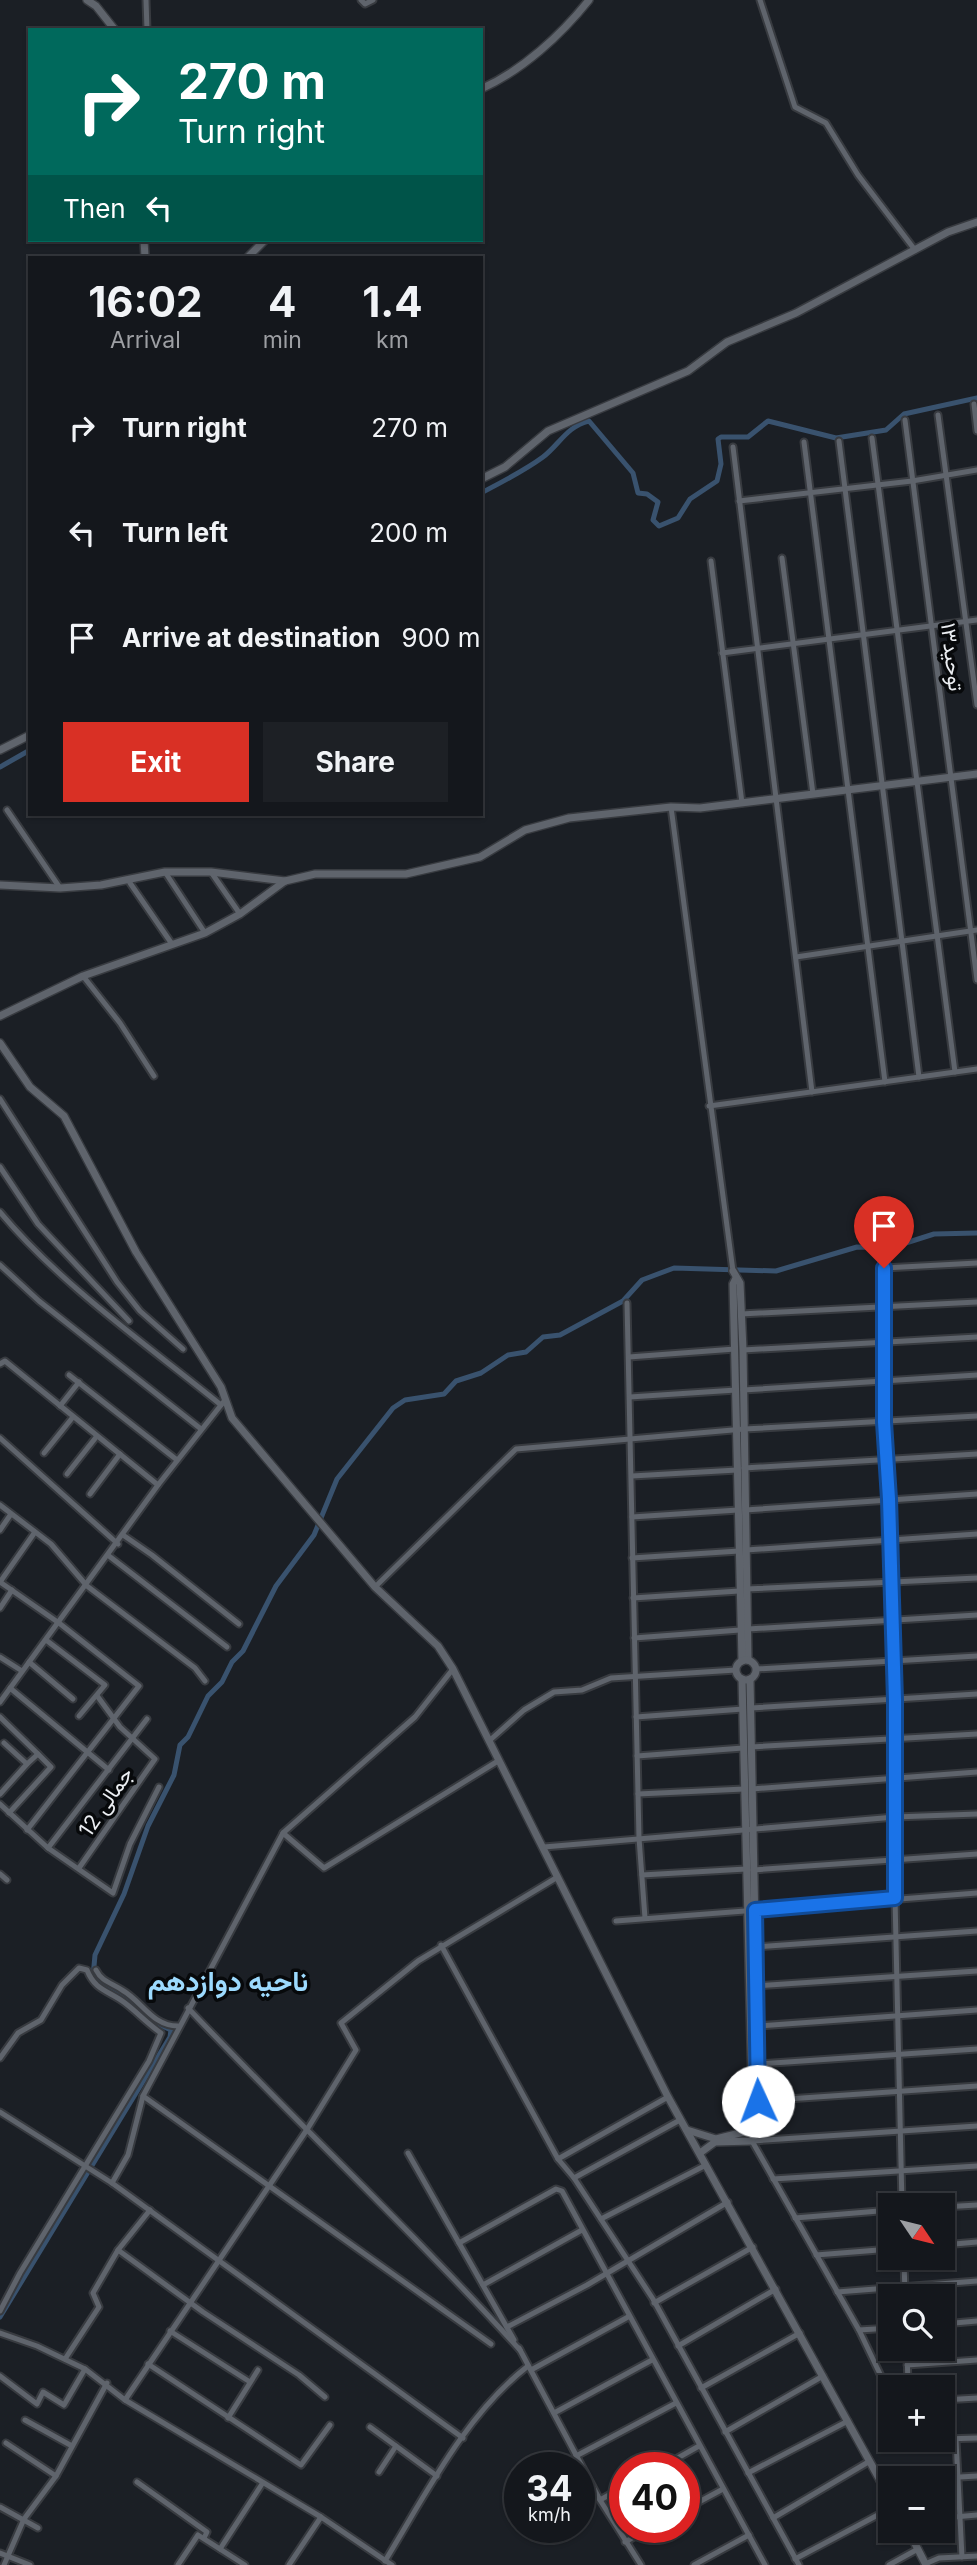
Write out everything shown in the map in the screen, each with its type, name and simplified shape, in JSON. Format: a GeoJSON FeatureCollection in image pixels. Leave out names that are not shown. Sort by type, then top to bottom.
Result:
{"type":"FeatureCollection","features":[{"type":"Feature","properties":{"kind":"street"},"geometry":{"type":"LineString","coordinates":[[87,0],[96,6],[113,28]]}},
{"type":"Feature","properties":{"kind":"street"},"geometry":{"type":"LineString","coordinates":[[146,0],[147,28]]}},
{"type":"Feature","properties":{"kind":"street"},"geometry":{"type":"LineString","coordinates":[[361,0],[365,4],[373,0]]}},
{"type":"Feature","properties":{"kind":"street"},"geometry":{"type":"LineString","coordinates":[[483,88],[515,68],[565,30],[589,0]]}},
{"type":"Feature","properties":{"kind":"street"},"geometry":{"type":"LineString","coordinates":[[760,0],[795,107],[826,123],[858,175],[915,250]]}},
{"type":"Feature","properties":{"kind":"street"},"geometry":{"type":"LineString","coordinates":[[483,478],[505,467],[548,431],[688,371],[727,342],[796,313],[948,232],[977,222]]}},
{"type":"Feature","properties":{"kind":"street"},"geometry":{"type":"LineString","coordinates":[[249,256],[263,242]]}},
{"type":"Feature","properties":{"kind":"street"},"geometry":{"type":"LineString","coordinates":[[974,404],[977,430]]}},
{"type":"Feature","properties":{"kind":"street"},"geometry":{"type":"LineString","coordinates":[[938,415],[977,705]]}},
{"type":"Feature","properties":{"kind":"street","name":"توحید۱۳"},"geometry":{"type":"LineString","coordinates":[[905,420],[951,777],[974,931],[977,981]]}},
{"type":"Feature","properties":{"kind":"street"},"geometry":{"type":"LineString","coordinates":[[872,438],[955,1072]]}},
{"type":"Feature","properties":{"kind":"street"},"geometry":{"type":"LineString","coordinates":[[839,441],[919,1077]]}},
{"type":"Feature","properties":{"kind":"street"},"geometry":{"type":"LineString","coordinates":[[804,442],[885,1082]]}},
{"type":"Feature","properties":{"kind":"street"},"geometry":{"type":"LineString","coordinates":[[733,447],[812,1092]]}},
{"type":"Feature","properties":{"kind":"street"},"geometry":{"type":"LineString","coordinates":[[738,501],[912,481],[977,470]]}},
{"type":"Feature","properties":{"kind":"street"},"geometry":{"type":"LineString","coordinates":[[782,558],[813,794]]}},
{"type":"Feature","properties":{"kind":"street"},"geometry":{"type":"LineString","coordinates":[[711,561],[742,803]]}},
{"type":"Feature","properties":{"kind":"street"},"geometry":{"type":"LineString","coordinates":[[722,653],[977,620]]}},
{"type":"Feature","properties":{"kind":"street"},"geometry":{"type":"LineString","coordinates":[[0,750],[28,735]]}},
{"type":"Feature","properties":{"kind":"street"},"geometry":{"type":"LineString","coordinates":[[0,885],[60,888],[101,885],[164,872],[211,872],[285,881],[316,874],[406,874],[480,857],[525,830],[569,818],[671,807],[699,808],[977,774]]}},
{"type":"Feature","properties":{"kind":"street"},"geometry":{"type":"LineString","coordinates":[[671,807],[728,1252],[734,1275],[739,1350]]}},
{"type":"Feature","properties":{"kind":"street"},"geometry":{"type":"LineString","coordinates":[[7,810],[60,888]]}},
{"type":"Feature","properties":{"kind":"street"},"geometry":{"type":"LineString","coordinates":[[164,872],[205,933]]}},
{"type":"Feature","properties":{"kind":"street"},"geometry":{"type":"LineString","coordinates":[[211,872],[240,914]]}},
{"type":"Feature","properties":{"kind":"street"},"geometry":{"type":"LineString","coordinates":[[0,1016],[83,975],[205,933],[240,914],[285,881]]}},
{"type":"Feature","properties":{"kind":"street"},"geometry":{"type":"LineString","coordinates":[[130,883],[172,944]]}},
{"type":"Feature","properties":{"kind":"street"},"geometry":{"type":"LineString","coordinates":[[796,957],[974,931]]}},
{"type":"Feature","properties":{"kind":"street"},"geometry":{"type":"LineString","coordinates":[[83,975],[120,1023],[154,1076]]}},
{"type":"Feature","properties":{"kind":"street"},"geometry":{"type":"LineString","coordinates":[[0,1043],[30,1087],[64,1116],[136,1252],[221,1387],[223,1403],[158,1485],[118,1544],[1,1700]]}},
{"type":"Feature","properties":{"kind":"street"},"geometry":{"type":"LineString","coordinates":[[709,1107],[977,1069]]}},
{"type":"Feature","properties":{"kind":"street"},"geometry":{"type":"LineString","coordinates":[[0,1099],[117,1282],[140,1311],[183,1349]]}},
{"type":"Feature","properties":{"kind":"street"},"geometry":{"type":"LineString","coordinates":[[0,1167],[38,1224],[126,1323]]}},
{"type":"Feature","properties":{"kind":"street"},"geometry":{"type":"LineString","coordinates":[[0,1212],[44,1256],[223,1403],[232,1418],[324,1529],[376,1587],[438,1646],[544,1847],[556,1878],[680,2120],[878,2476]]}},
{"type":"Feature","properties":{"kind":"street"},"geometry":{"type":"LineString","coordinates":[[885,1257],[884,1422],[895,1700],[895,1938],[902,2193]]}},
{"type":"Feature","properties":{"kind":"street"},"geometry":{"type":"LineString","coordinates":[[884,1268],[977,1263]]}},
{"type":"Feature","properties":{"kind":"street"},"geometry":{"type":"LineString","coordinates":[[0,1265],[39,1301],[201,1429]]}},
{"type":"Feature","properties":{"kind":"street"},"geometry":{"type":"LineString","coordinates":[[488,1741],[524,1710],[547,1695],[582,1690],[611,1678],[736,1670],[745,1660],[739,1390],[741,1314],[740,1283],[734,1275]]}},
{"type":"Feature","properties":{"kind":"street"},"geometry":{"type":"LineString","coordinates":[[741,1314],[977,1302]]}},
{"type":"Feature","properties":{"kind":"street"},"geometry":{"type":"LineString","coordinates":[[627,1303],[639,1838],[645,1918]]}},
{"type":"Feature","properties":{"kind":"street"},"geometry":{"type":"LineString","coordinates":[[126,1323],[140,1311]]}},
{"type":"Feature","properties":{"kind":"street"},"geometry":{"type":"LineString","coordinates":[[629,1357],[977,1337]]}},
{"type":"Feature","properties":{"kind":"street"},"geometry":{"type":"LineString","coordinates":[[0,1364],[5,1361],[158,1485]]}},
{"type":"Feature","properties":{"kind":"street"},"geometry":{"type":"LineString","coordinates":[[69,1375],[177,1460]]}},
{"type":"Feature","properties":{"kind":"street"},"geometry":{"type":"LineString","coordinates":[[630,1397],[977,1375]]}},
{"type":"Feature","properties":{"kind":"street"},"geometry":{"type":"LineString","coordinates":[[60,1406],[79,1382]]}},
{"type":"Feature","properties":{"kind":"street"},"geometry":{"type":"LineString","coordinates":[[376,1587],[516,1449],[740,1430],[977,1416]]}},
{"type":"Feature","properties":{"kind":"street"},"geometry":{"type":"LineString","coordinates":[[44,1453],[73,1417]]}},
{"type":"Feature","properties":{"kind":"street"},"geometry":{"type":"LineString","coordinates":[[67,1474],[97,1436]]}},
{"type":"Feature","properties":{"kind":"street"},"geometry":{"type":"LineString","coordinates":[[0,1438],[118,1544]]}},
{"type":"Feature","properties":{"kind":"street"},"geometry":{"type":"LineString","coordinates":[[90,1494],[120,1454]]}},
{"type":"Feature","properties":{"kind":"street"},"geometry":{"type":"LineString","coordinates":[[632,1476],[977,1454]]}},
{"type":"Feature","properties":{"kind":"street"},"geometry":{"type":"LineString","coordinates":[[632,1517],[977,1493]]}},
{"type":"Feature","properties":{"kind":"street"},"geometry":{"type":"LineString","coordinates":[[0,1505],[51,1544],[87,1586],[195,1668],[205,1682]]}},
{"type":"Feature","properties":{"kind":"street"},"geometry":{"type":"LineString","coordinates":[[0,1530],[11,1514]]}},
{"type":"Feature","properties":{"kind":"street"},"geometry":{"type":"LineString","coordinates":[[27,1830],[139,1686],[0,1582],[35,1532]]}},
{"type":"Feature","properties":{"kind":"street"},"geometry":{"type":"LineString","coordinates":[[632,1558],[977,1534]]}},
{"type":"Feature","properties":{"kind":"street"},"geometry":{"type":"LineString","coordinates":[[123,1535],[239,1625]]}},
{"type":"Feature","properties":{"kind":"street"},"geometry":{"type":"LineString","coordinates":[[109,1556],[226,1647]]}},
{"type":"Feature","properties":{"kind":"street"},"geometry":{"type":"LineString","coordinates":[[633,1598],[977,1578]]}},
{"type":"Feature","properties":{"kind":"street"},"geometry":{"type":"LineString","coordinates":[[0,1608],[12,1590]]}},
{"type":"Feature","properties":{"kind":"street"},"geometry":{"type":"LineString","coordinates":[[634,1637],[977,1615]]}},
{"type":"Feature","properties":{"kind":"street","name":"جمالی 12"},"geometry":{"type":"LineString","coordinates":[[46,1640],[104,1683],[98,1697],[132,1739],[155,1760],[79,1868]]}},
{"type":"Feature","properties":{"kind":"street"},"geometry":{"type":"LineString","coordinates":[[0,1657],[22,1671]]}},
{"type":"Feature","properties":{"kind":"street"},"geometry":{"type":"LineString","coordinates":[[746,1679],[756,1669],[977,1657]]}},
{"type":"Feature","properties":{"kind":"street"},"geometry":{"type":"LineString","coordinates":[[745,1660],[756,1669]]}},
{"type":"Feature","properties":{"kind":"street"},"geometry":{"type":"LineString","coordinates":[[29,1662],[73,1699]]}},
{"type":"Feature","properties":{"kind":"street"},"geometry":{"type":"LineString","coordinates":[[112,2183],[128,2155],[143,2096],[178,2026],[284,1833],[415,1717],[453,1670]]}},
{"type":"Feature","properties":{"kind":"street"},"geometry":{"type":"LineString","coordinates":[[686,2130],[716,2139],[744,2132],[752,2125],[746,1679],[736,1670]]}},
{"type":"Feature","properties":{"kind":"street"},"geometry":{"type":"LineString","coordinates":[[10,1688],[109,1770]]}},
{"type":"Feature","properties":{"kind":"street"},"geometry":{"type":"LineString","coordinates":[[636,1717],[977,1694]]}},
{"type":"Feature","properties":{"kind":"street"},"geometry":{"type":"LineString","coordinates":[[79,1716],[98,1697]]}},
{"type":"Feature","properties":{"kind":"street"},"geometry":{"type":"LineString","coordinates":[[0,1717],[51,1767],[9,1813]]}},
{"type":"Feature","properties":{"kind":"street"},"geometry":{"type":"LineString","coordinates":[[48,1848],[147,1719]]}},
{"type":"Feature","properties":{"kind":"street"},"geometry":{"type":"LineString","coordinates":[[637,1756],[977,1734]]}},
{"type":"Feature","properties":{"kind":"street"},"geometry":{"type":"LineString","coordinates":[[4,1742],[27,1765]]}},
{"type":"Feature","properties":{"kind":"street"},"geometry":{"type":"LineString","coordinates":[[0,1794],[38,1754]]}},
{"type":"Feature","properties":{"kind":"street"},"geometry":{"type":"LineString","coordinates":[[284,1833],[324,1867],[498,1761]]}},
{"type":"Feature","properties":{"kind":"street"},"geometry":{"type":"LineString","coordinates":[[638,1794],[748,1789],[977,1772]]}},
{"type":"Feature","properties":{"kind":"street"},"geometry":{"type":"LineString","coordinates":[[0,1804],[48,1848],[114,1893],[130,1843],[159,1787]]}},
{"type":"Feature","properties":{"kind":"street"},"geometry":{"type":"LineString","coordinates":[[544,1847],[895,1817],[977,1814]]}},
{"type":"Feature","properties":{"kind":"street"},"geometry":{"type":"LineString","coordinates":[[642,1875],[977,1854]]}},
{"type":"Feature","properties":{"kind":"street"},"geometry":{"type":"LineString","coordinates":[[0,1874],[7,1880]]}},
{"type":"Feature","properties":{"kind":"street"},"geometry":{"type":"LineString","coordinates":[[125,2400],[308,2128],[356,2050],[341,2023],[441,1945],[556,1878]]}},
{"type":"Feature","properties":{"kind":"street"},"geometry":{"type":"LineString","coordinates":[[616,1921],[977,1893]]}},
{"type":"Feature","properties":{"kind":"street"},"geometry":{"type":"LineString","coordinates":[[751,1910],[756,1947],[758,2101],[758,2127],[752,2141]]}},
{"type":"Feature","properties":{"kind":"street"},"geometry":{"type":"LineString","coordinates":[[756,1947],[977,1931]]}},
{"type":"Feature","properties":{"kind":"street"},"geometry":{"type":"LineString","coordinates":[[441,1945],[558,2159],[574,2178],[654,2302],[797,2562],[878,2515]]}},
{"type":"Feature","properties":{"kind":"street"},"geometry":{"type":"LineString","coordinates":[[0,2058],[18,2033],[41,2020],[62,1985],[79,1968],[87,1970],[95,1987],[125,2003],[137,2017],[161,2033],[149,2061],[20,2273],[0,2311]]}},
{"type":"Feature","properties":{"kind":"street"},"geometry":{"type":"LineString","coordinates":[[96,1970],[100,1977],[125,1991],[149,2015],[170,2026],[178,2026]]}},
{"type":"Feature","properties":{"kind":"street"},"geometry":{"type":"LineString","coordinates":[[756,1986],[977,1971]]}},
{"type":"Feature","properties":{"kind":"street"},"geometry":{"type":"LineString","coordinates":[[188,2008],[276,2101],[308,2128],[353,2179],[520,2350]]}},
{"type":"Feature","properties":{"kind":"street"},"geometry":{"type":"LineString","coordinates":[[757,2026],[977,2010]]}},
{"type":"Feature","properties":{"kind":"street"},"geometry":{"type":"LineString","coordinates":[[757,2064],[898,2052],[977,2049]]}},
{"type":"Feature","properties":{"kind":"street"},"geometry":{"type":"LineString","coordinates":[[758,2101],[977,2086]]}},
{"type":"Feature","properties":{"kind":"street"},"geometry":{"type":"LineString","coordinates":[[143,2096],[491,2344]]}},
{"type":"Feature","properties":{"kind":"street"},"geometry":{"type":"LineString","coordinates":[[558,2159],[668,2097]]}},
{"type":"Feature","properties":{"kind":"street"},"geometry":{"type":"LineString","coordinates":[[0,2112],[95,2175],[112,2183],[219,2258],[463,2438]]}},
{"type":"Feature","properties":{"kind":"street"},"geometry":{"type":"LineString","coordinates":[[574,2178],[680,2120]]}},
{"type":"Feature","properties":{"kind":"street"},"geometry":{"type":"LineString","coordinates":[[699,2153],[715,2142],[977,2126]]}},
{"type":"Feature","properties":{"kind":"street"},"geometry":{"type":"LineString","coordinates":[[752,2141],[859,2330],[880,2375]]}},
{"type":"Feature","properties":{"kind":"street"},"geometry":{"type":"LineString","coordinates":[[408,2153],[530,2368],[574,2452]]}},
{"type":"Feature","properties":{"kind":"street"},"geometry":{"type":"LineString","coordinates":[[601,2219],[706,2165]]}},
{"type":"Feature","properties":{"kind":"street"},"geometry":{"type":"LineString","coordinates":[[773,2179],[977,2166]]}},
{"type":"Feature","properties":{"kind":"street"},"geometry":{"type":"LineString","coordinates":[[459,2243],[555,2189],[562,2191],[605,2275],[765,2565]]}},
{"type":"Feature","properties":{"kind":"street"},"geometry":{"type":"LineString","coordinates":[[507,2327],[628,2262],[728,2202]]}},
{"type":"Feature","properties":{"kind":"street"},"geometry":{"type":"LineString","coordinates":[[956,2206],[977,2205]]}},
{"type":"Feature","properties":{"kind":"street"},"geometry":{"type":"LineString","coordinates":[[65,2360],[99,2306],[93,2293],[118,2250],[150,2210]]}},
{"type":"Feature","properties":{"kind":"street"},"geometry":{"type":"LineString","coordinates":[[795,2218],[878,2211]]}},
{"type":"Feature","properties":{"kind":"street"},"geometry":{"type":"LineString","coordinates":[[482,2285],[582,2230]]}},
{"type":"Feature","properties":{"kind":"street"},"geometry":{"type":"LineString","coordinates":[[956,2244],[977,2242]]}},
{"type":"Feature","properties":{"kind":"street"},"geometry":{"type":"LineString","coordinates":[[654,2302],[753,2248]]}},
{"type":"Feature","properties":{"kind":"street"},"geometry":{"type":"LineString","coordinates":[[118,2250],[190,2302],[258,2345],[325,2398]]}},
{"type":"Feature","properties":{"kind":"street"},"geometry":{"type":"LineString","coordinates":[[816,2255],[878,2250]]}},
{"type":"Feature","properties":{"kind":"street"},"geometry":{"type":"LineString","coordinates":[[941,2284],[977,2281]]}},
{"type":"Feature","properties":{"kind":"street"},"geometry":{"type":"LineString","coordinates":[[837,2292],[878,2289]]}},
{"type":"Feature","properties":{"kind":"street"},"geometry":{"type":"LineString","coordinates":[[678,2346],[776,2290]]}},
{"type":"Feature","properties":{"kind":"street"},"geometry":{"type":"LineString","coordinates":[[385,2561],[437,2476],[501,2387],[530,2368],[628,2317]]}},
{"type":"Feature","properties":{"kind":"street"},"geometry":{"type":"LineString","coordinates":[[955,2323],[977,2321]]}},
{"type":"Feature","properties":{"kind":"street"},"geometry":{"type":"LineString","coordinates":[[859,2330],[878,2329]]}},
{"type":"Feature","properties":{"kind":"street"},"geometry":{"type":"LineString","coordinates":[[170,2331],[250,2382]]}},
{"type":"Feature","properties":{"kind":"street"},"geometry":{"type":"LineString","coordinates":[[0,2333],[85,2369],[107,2383],[125,2400],[321,2517],[392,2565]]}},
{"type":"Feature","properties":{"kind":"street"},"geometry":{"type":"LineString","coordinates":[[702,2388],[800,2333]]}},
{"type":"Feature","properties":{"kind":"street"},"geometry":{"type":"LineString","coordinates":[[554,2413],[652,2360]]}},
{"type":"Feature","properties":{"kind":"street"},"geometry":{"type":"LineString","coordinates":[[907,2365],[977,2360]]}},
{"type":"Feature","properties":{"kind":"street"},"geometry":{"type":"LineString","coordinates":[[907,2361],[907,2375]]}},
{"type":"Feature","properties":{"kind":"street"},"geometry":{"type":"LineString","coordinates":[[148,2364],[301,2465],[330,2425]]}},
{"type":"Feature","properties":{"kind":"street"},"geometry":{"type":"LineString","coordinates":[[0,2376],[37,2404],[43,2392],[64,2405],[85,2369]]}},
{"type":"Feature","properties":{"kind":"street"},"geometry":{"type":"LineString","coordinates":[[228,2418],[258,2370]]}},
{"type":"Feature","properties":{"kind":"street"},"geometry":{"type":"LineString","coordinates":[[725,2432],[823,2376]]}},
{"type":"Feature","properties":{"kind":"street"},"geometry":{"type":"LineString","coordinates":[[4,2565],[24,2519],[56,2476],[107,2383]]}},
{"type":"Feature","properties":{"kind":"street"},"geometry":{"type":"LineString","coordinates":[[955,2399],[977,2398]]}},
{"type":"Feature","properties":{"kind":"street"},"geometry":{"type":"LineString","coordinates":[[584,2452],[676,2403]]}},
{"type":"Feature","properties":{"kind":"street"},"geometry":{"type":"LineString","coordinates":[[25,2420],[72,2446]]}},
{"type":"Feature","properties":{"kind":"street"},"geometry":{"type":"LineString","coordinates":[[748,2473],[848,2421]]}},
{"type":"Feature","properties":{"kind":"street"},"geometry":{"type":"LineString","coordinates":[[370,2427],[437,2476]]}},
{"type":"Feature","properties":{"kind":"street"},"geometry":{"type":"LineString","coordinates":[[962,2557],[956,2440],[977,2438]]}},
{"type":"Feature","properties":{"kind":"street"},"geometry":{"type":"LineString","coordinates":[[6,2443],[56,2476]]}},
{"type":"Feature","properties":{"kind":"street"},"geometry":{"type":"LineString","coordinates":[[379,2472],[396,2446]]}},
{"type":"Feature","properties":{"kind":"street"},"geometry":{"type":"LineString","coordinates":[[688,2452],[699,2446]]}},
{"type":"Feature","properties":{"kind":"street"},"geometry":{"type":"LineString","coordinates":[[773,2518],[870,2461]]}},
{"type":"Feature","properties":{"kind":"street"},"geometry":{"type":"LineString","coordinates":[[955,2477],[977,2476]]}},
{"type":"Feature","properties":{"kind":"street"},"geometry":{"type":"LineString","coordinates":[[137,2482],[207,2532],[204,2538]]}},
{"type":"Feature","properties":{"kind":"street"},"geometry":{"type":"LineString","coordinates":[[220,2549],[262,2484]]}},
{"type":"Feature","properties":{"kind":"street"},"geometry":{"type":"LineString","coordinates":[[700,2501],[723,2489]]}},
{"type":"Feature","properties":{"kind":"street"},"geometry":{"type":"LineString","coordinates":[[595,2491],[609,2515]]}},
{"type":"Feature","properties":{"kind":"street"},"geometry":{"type":"LineString","coordinates":[[600,2500],[609,2495]]}},
{"type":"Feature","properties":{"kind":"street"},"geometry":{"type":"LineString","coordinates":[[0,2507],[38,2528]]}},
{"type":"Feature","properties":{"kind":"street"},"geometry":{"type":"LineString","coordinates":[[955,2517],[977,2515]]}},
{"type":"Feature","properties":{"kind":"street"},"geometry":{"type":"LineString","coordinates":[[289,2565],[321,2517]]}},
{"type":"Feature","properties":{"kind":"street"},"geometry":{"type":"LineString","coordinates":[[178,2565],[198,2535],[245,2565]]}},
{"type":"Feature","properties":{"kind":"street"},"geometry":{"type":"LineString","coordinates":[[694,2565],[749,2535]]}},
{"type":"Feature","properties":{"kind":"street"},"geometry":{"type":"LineString","coordinates":[[626,2543],[641,2565]]}},
{"type":"Feature","properties":{"kind":"street"},"geometry":{"type":"LineString","coordinates":[[915,2543],[925,2564],[939,2558],[977,2556]]}},
{"type":"Feature","properties":{"kind":"street"},"geometry":{"type":"LineString","coordinates":[[889,2565],[918,2549]]}},
{"type":"Feature","properties":{"kind":"street"},"geometry":{"type":"LineString","coordinates":[[0,2553],[30,2565]]}},
{"type":"Feature","properties":{"kind":"waterway"},"geometry":{"type":"LineString","coordinates":[[483,492],[536,462],[569,431],[589,421],[633,473],[638,493],[647,494],[658,502],[653,520],[659,526],[678,518],[690,499],[717,481],[721,464],[718,439],[721,437],[748,437],[768,421],[836,438],[886,430],[904,414],[977,398]]}},
{"type":"Feature","properties":{"kind":"waterway"},"geometry":{"type":"LineString","coordinates":[[0,767],[28,751]]}},
{"type":"Feature","properties":{"kind":"waterway"},"geometry":{"type":"LineString","coordinates":[[0,2317],[170,2037],[171,2030],[149,2020],[124,1996],[93,1977],[95,1955],[124,1894],[148,1826],[174,1775],[180,1745],[188,1737],[208,1696],[222,1682],[232,1662],[243,1651],[276,1586],[314,1535],[337,1479],[393,1408],[405,1400],[444,1394],[456,1381],[481,1373],[508,1355],[526,1352],[543,1337],[560,1335],[623,1301],[642,1280],[674,1268],[776,1271],[857,1247],[890,1248],[934,1234],[977,1233]]}},
{"type":"Feature","properties":{"kind":"district","name":"ناحیه دوازدهم"},"geometry":{"type":"Point","coordinates":[228,1981]}},
{"type":"Feature","properties":{"kind":"route"},"geometry":{"type":"LineString","coordinates":[[758,2101],[755,1910],[895,1898],[895,1700],[884,1422],[884,1268]]}}]}
